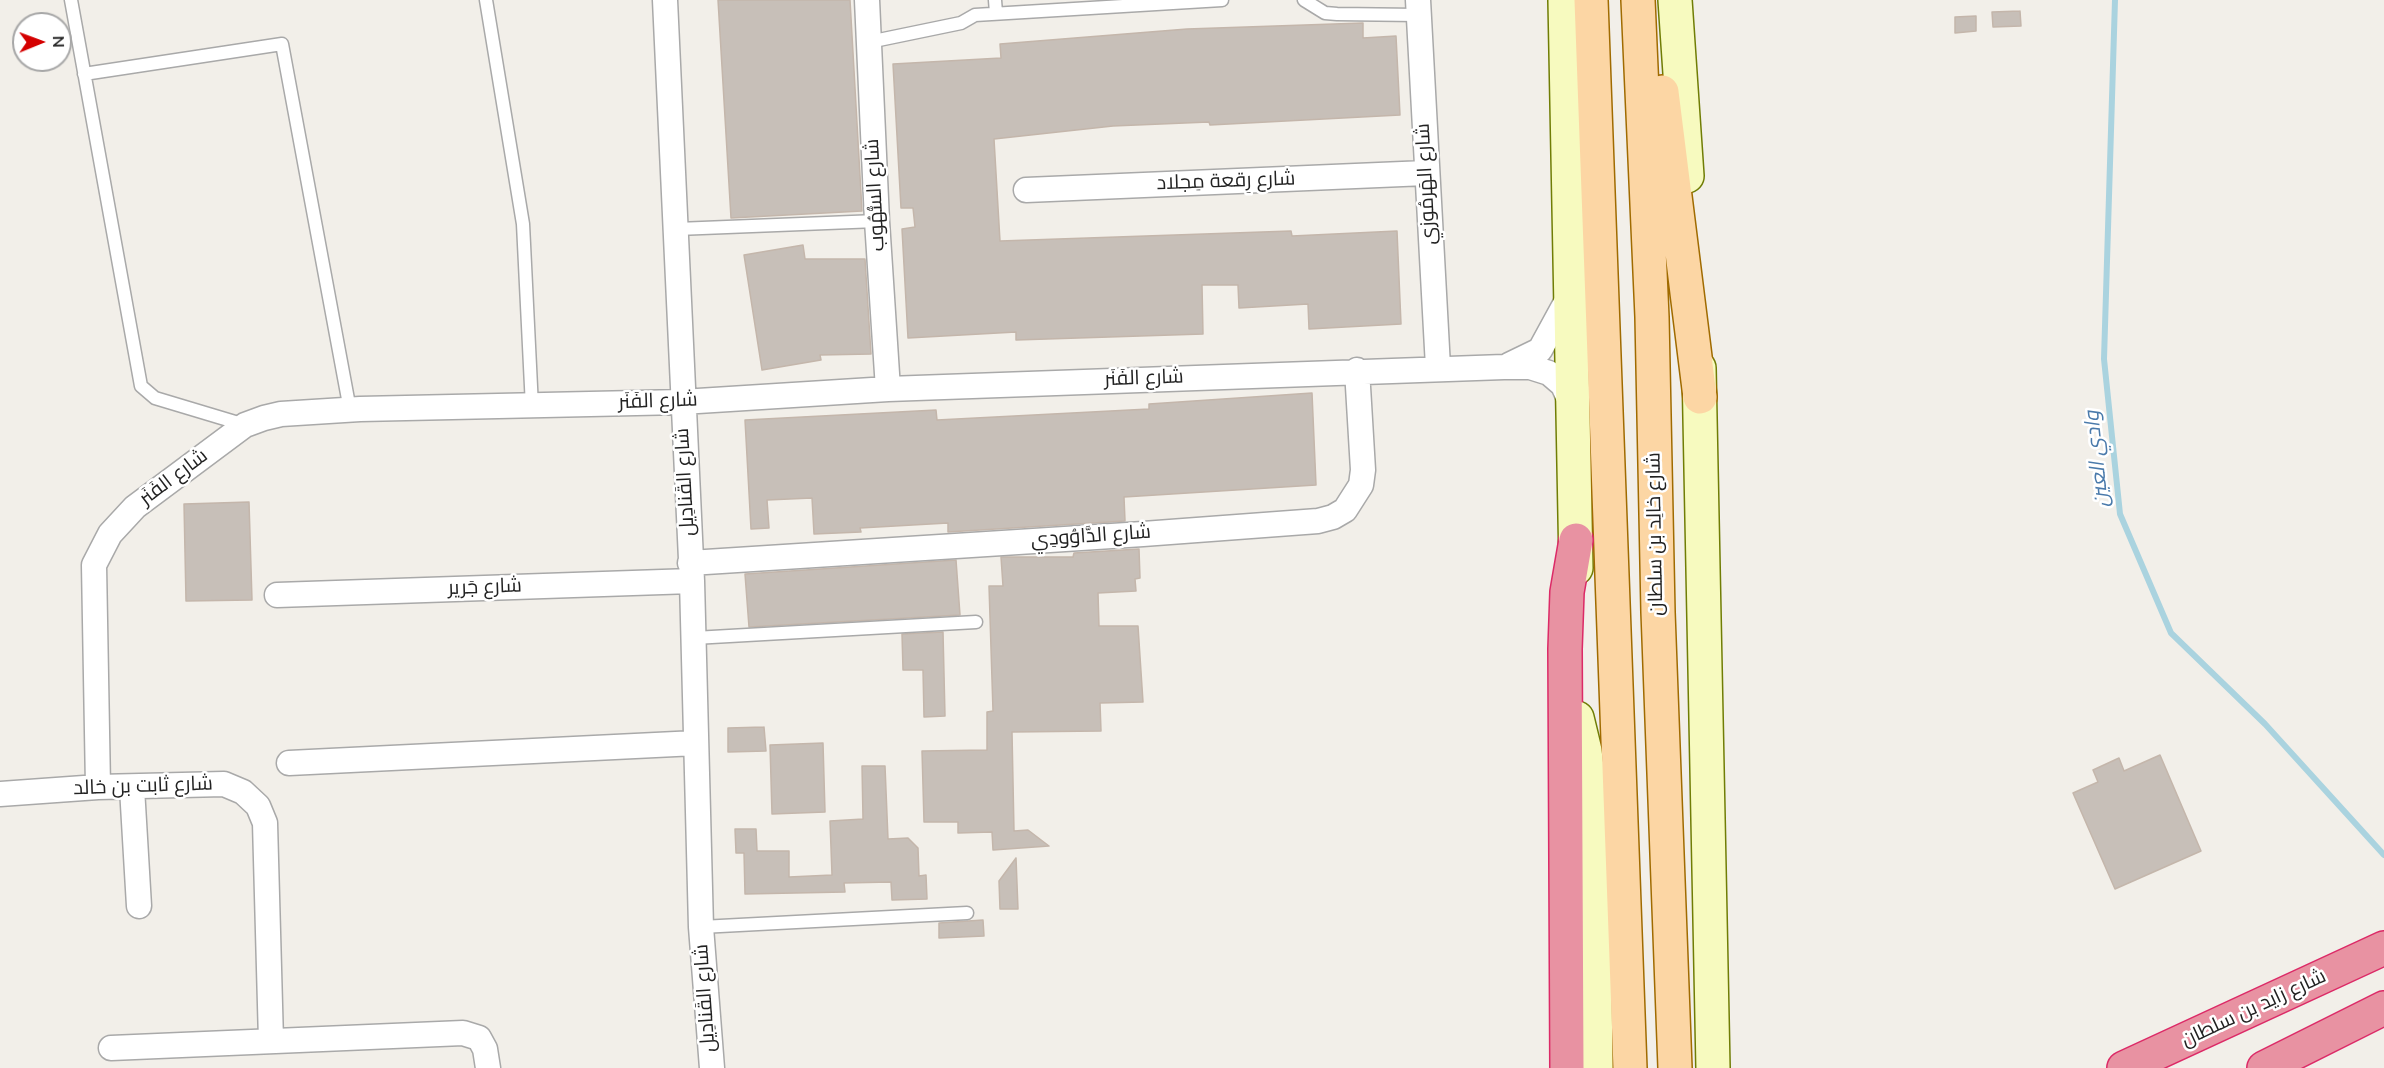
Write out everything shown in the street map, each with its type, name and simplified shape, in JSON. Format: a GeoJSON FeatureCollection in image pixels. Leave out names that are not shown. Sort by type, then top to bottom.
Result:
{"type":"FeatureCollection","features":[{"type":"Feature","properties":{"kind":"highway"},"geometry":{"type":"LineString","coordinates":[[1568,1068],[1565,649],[1567,592],[1576,540]]}},
{"type":"Feature","properties":{"kind":"highway","name":"شارع زايد بن سلطان"},"geometry":{"type":"LineString","coordinates":[[2124,1068],[2215,1028],[2384,948]]}},
{"type":"Feature","properties":{"kind":"highway"},"geometry":{"type":"LineString","coordinates":[[2264,1068],[2384,1008]]}},
{"type":"Feature","properties":{"kind":"main road"},"geometry":{"type":"LineString","coordinates":[[1565,0],[1582,867],[1582,1068]]}},
{"type":"Feature","properties":{"kind":"main road"},"geometry":{"type":"LineString","coordinates":[[1591,0],[1630,1068]]}},
{"type":"Feature","properties":{"kind":"main road","name":"شارع خالِد بن سلطان"},"geometry":{"type":"LineString","coordinates":[[1638,0],[1652,317],[1658,612],[1675,1068]]}},
{"type":"Feature","properties":{"kind":"main road"},"geometry":{"type":"LineString","coordinates":[[1652,0],[1677,227],[1700,396]]}},
{"type":"Feature","properties":{"kind":"main road"},"geometry":{"type":"LineString","coordinates":[[1675,0],[1679,80],[1698,291],[1713,1068]]}},
{"type":"Feature","properties":{"kind":"main road"},"geometry":{"type":"LineString","coordinates":[[1578,718],[1593,818],[1596,1068]]}},
{"type":"Feature","properties":{"kind":"street","name":"شارع القَنادِيل"},"geometry":{"type":"LineString","coordinates":[[665,0],[694,638],[701,927],[712,1068]]}},
{"type":"Feature","properties":{"kind":"street","name":"شارع السُّهُوب"},"geometry":{"type":"LineString","coordinates":[[867,0],[877,221],[888,389]]}},
{"type":"Feature","properties":{"kind":"street","name":"شارع الهَرمُوزي"},"geometry":{"type":"LineString","coordinates":[[1418,8],[1438,367]]}},
{"type":"Feature","properties":{"kind":"street","name":"شارع رِقعة مِجلاد"},"geometry":{"type":"LineString","coordinates":[[1026,190],[1426,173]]}},
{"type":"Feature","properties":{"kind":"street","name":"شارع الفَنَر"},"geometry":{"type":"LineString","coordinates":[[1504,367],[1540,350],[1570,294]]}},
{"type":"Feature","properties":{"kind":"street","name":"شارع الفَنَر"},"geometry":{"type":"LineString","coordinates":[[98,787],[94,565],[110,534],[135,507],[245,425],[281,414],[350,410],[682,402],[888,389],[1438,367],[1530,367],[1549,373],[1563,385],[1573,409]]}},
{"type":"Feature","properties":{"kind":"street","name":"شارع الدَّاوُودِي"},"geometry":{"type":"LineString","coordinates":[[691,572],[1318,521],[1333,517],[1345,510],[1361,485],[1363,470],[1358,370]]}},
{"type":"Feature","properties":{"kind":"street","name":"شارع جَرير"},"geometry":{"type":"LineString","coordinates":[[277,595],[691,572]]}},
{"type":"Feature","properties":{"kind":"street"},"geometry":{"type":"LineString","coordinates":[[289,763],[696,743]]}},
{"type":"Feature","properties":{"kind":"street","name":"شارع ثابت بن خالد"},"geometry":{"type":"LineString","coordinates":[[0,794],[98,787],[132,788],[224,784],[243,792],[258,806],[265,823],[271,1041]]}},
{"type":"Feature","properties":{"kind":"street"},"geometry":{"type":"LineString","coordinates":[[132,788],[139,906]]}},
{"type":"Feature","properties":{"kind":"street"},"geometry":{"type":"LineString","coordinates":[[111,1048],[463,1033],[478,1038],[486,1049],[488,1068]]}},
{"type":"Feature","properties":{"kind":"lane"},"geometry":{"type":"LineString","coordinates":[[70,0],[141,386],[155,398],[245,425]]}},
{"type":"Feature","properties":{"kind":"lane"},"geometry":{"type":"LineString","coordinates":[[486,0],[523,224],[532,407]]}},
{"type":"Feature","properties":{"kind":"lane"},"geometry":{"type":"LineString","coordinates":[[995,0],[996,13]]}},
{"type":"Feature","properties":{"kind":"lane"},"geometry":{"type":"LineString","coordinates":[[868,42],[961,23],[975,15],[1222,0]]}},
{"type":"Feature","properties":{"kind":"lane"},"geometry":{"type":"LineString","coordinates":[[1304,0],[1325,13],[1337,14],[1418,8]]}},
{"type":"Feature","properties":{"kind":"lane"},"geometry":{"type":"LineString","coordinates":[[84,74],[282,44],[350,410]]}},
{"type":"Feature","properties":{"kind":"lane"},"geometry":{"type":"LineString","coordinates":[[677,229],[877,221]]}},
{"type":"Feature","properties":{"kind":"lane"},"geometry":{"type":"LineString","coordinates":[[694,638],[976,622]]}},
{"type":"Feature","properties":{"kind":"lane","name":"شارع القَنادِيل"},"geometry":{"type":"LineString","coordinates":[[701,927],[967,913]]}},
{"type":"Feature","properties":{"kind":"building"},"geometry":{"type":"Polygon","coordinates":[[[718,0],[850,0],[862,211],[731,218],[718,0]]]}},
{"type":"Feature","properties":{"kind":"building"},"geometry":{"type":"Polygon","coordinates":[[[2020,11],[2021,26],[1993,27],[1992,12],[2020,11]]]}},
{"type":"Feature","properties":{"kind":"building"},"geometry":{"type":"Polygon","coordinates":[[[1976,16],[1976,31],[1955,33],[1955,17],[1976,16]]]}},
{"type":"Feature","properties":{"kind":"building"},"geometry":{"type":"Polygon","coordinates":[[[1363,23],[1363,38],[1396,36],[1400,115],[1210,125],[1209,122],[1113,126],[994,139],[1000,241],[1291,231],[1292,236],[1397,231],[1401,324],[1309,329],[1308,304],[1239,308],[1238,285],[1202,285],[1203,334],[1016,340],[1016,332],[908,338],[902,229],[915,227],[913,208],[901,208],[893,64],[1001,58],[1000,44],[1187,29],[1363,23]]]}},
{"type":"Feature","properties":{"kind":"building"},"geometry":{"type":"Polygon","coordinates":[[[803,245],[805,259],[865,259],[871,354],[820,355],[821,360],[762,370],[744,255],[803,245]]]}},
{"type":"Feature","properties":{"kind":"building"},"geometry":{"type":"Polygon","coordinates":[[[1312,393],[1316,485],[1124,497],[1125,521],[948,532],[948,523],[860,528],[861,532],[814,534],[812,498],[767,500],[769,528],[751,529],[745,420],[936,410],[937,420],[1149,409],[1149,404],[1312,393]]]}},
{"type":"Feature","properties":{"kind":"building"},"geometry":{"type":"Polygon","coordinates":[[[249,502],[252,600],[186,601],[184,504],[249,502]]]}},
{"type":"Feature","properties":{"kind":"building"},"geometry":{"type":"Polygon","coordinates":[[[1139,549],[1140,578],[1135,579],[1136,591],[1098,593],[1099,626],[1138,626],[1143,702],[1100,703],[1101,731],[1012,732],[1014,831],[1028,830],[1049,846],[993,850],[992,832],[958,833],[958,822],[924,822],[922,751],[987,750],[987,712],[993,711],[989,586],[1003,586],[1001,557],[1073,557],[1074,553],[1139,549]]]}},
{"type":"Feature","properties":{"kind":"building"},"geometry":{"type":"Polygon","coordinates":[[[956,560],[960,615],[749,627],[745,574],[956,560]]]}},
{"type":"Feature","properties":{"kind":"building"},"geometry":{"type":"Polygon","coordinates":[[[943,632],[945,716],[924,717],[923,670],[903,670],[902,634],[943,632]]]}},
{"type":"Feature","properties":{"kind":"building"},"geometry":{"type":"Polygon","coordinates":[[[764,727],[766,751],[728,752],[728,728],[764,727]]]}},
{"type":"Feature","properties":{"kind":"building"},"geometry":{"type":"Polygon","coordinates":[[[823,743],[825,812],[772,814],[770,745],[823,743]]]}},
{"type":"Feature","properties":{"kind":"building"},"geometry":{"type":"Polygon","coordinates":[[[2160,755],[2201,851],[2115,889],[2073,793],[2098,782],[2093,770],[2119,758],[2124,771],[2160,755]]]}},
{"type":"Feature","properties":{"kind":"building"},"geometry":{"type":"Polygon","coordinates":[[[862,766],[885,766],[888,839],[908,838],[918,848],[919,876],[926,875],[927,899],[892,900],[891,882],[844,883],[845,892],[745,894],[744,853],[736,853],[735,829],[756,829],[757,851],[789,851],[789,877],[832,875],[830,821],[863,819],[862,766]]]}},
{"type":"Feature","properties":{"kind":"building"},"geometry":{"type":"Polygon","coordinates":[[[1016,858],[1018,909],[1000,909],[999,881],[1016,858]]]}},
{"type":"Feature","properties":{"kind":"building"},"geometry":{"type":"Polygon","coordinates":[[[983,920],[984,936],[939,938],[939,923],[983,920]]]}},
{"type":"Feature","properties":{"kind":"waterway","name":"وادي العين"},"geometry":{"type":"LineString","coordinates":[[2115,0],[2104,359],[2120,514],[2171,633],[2265,724],[2384,855]]}}]}
